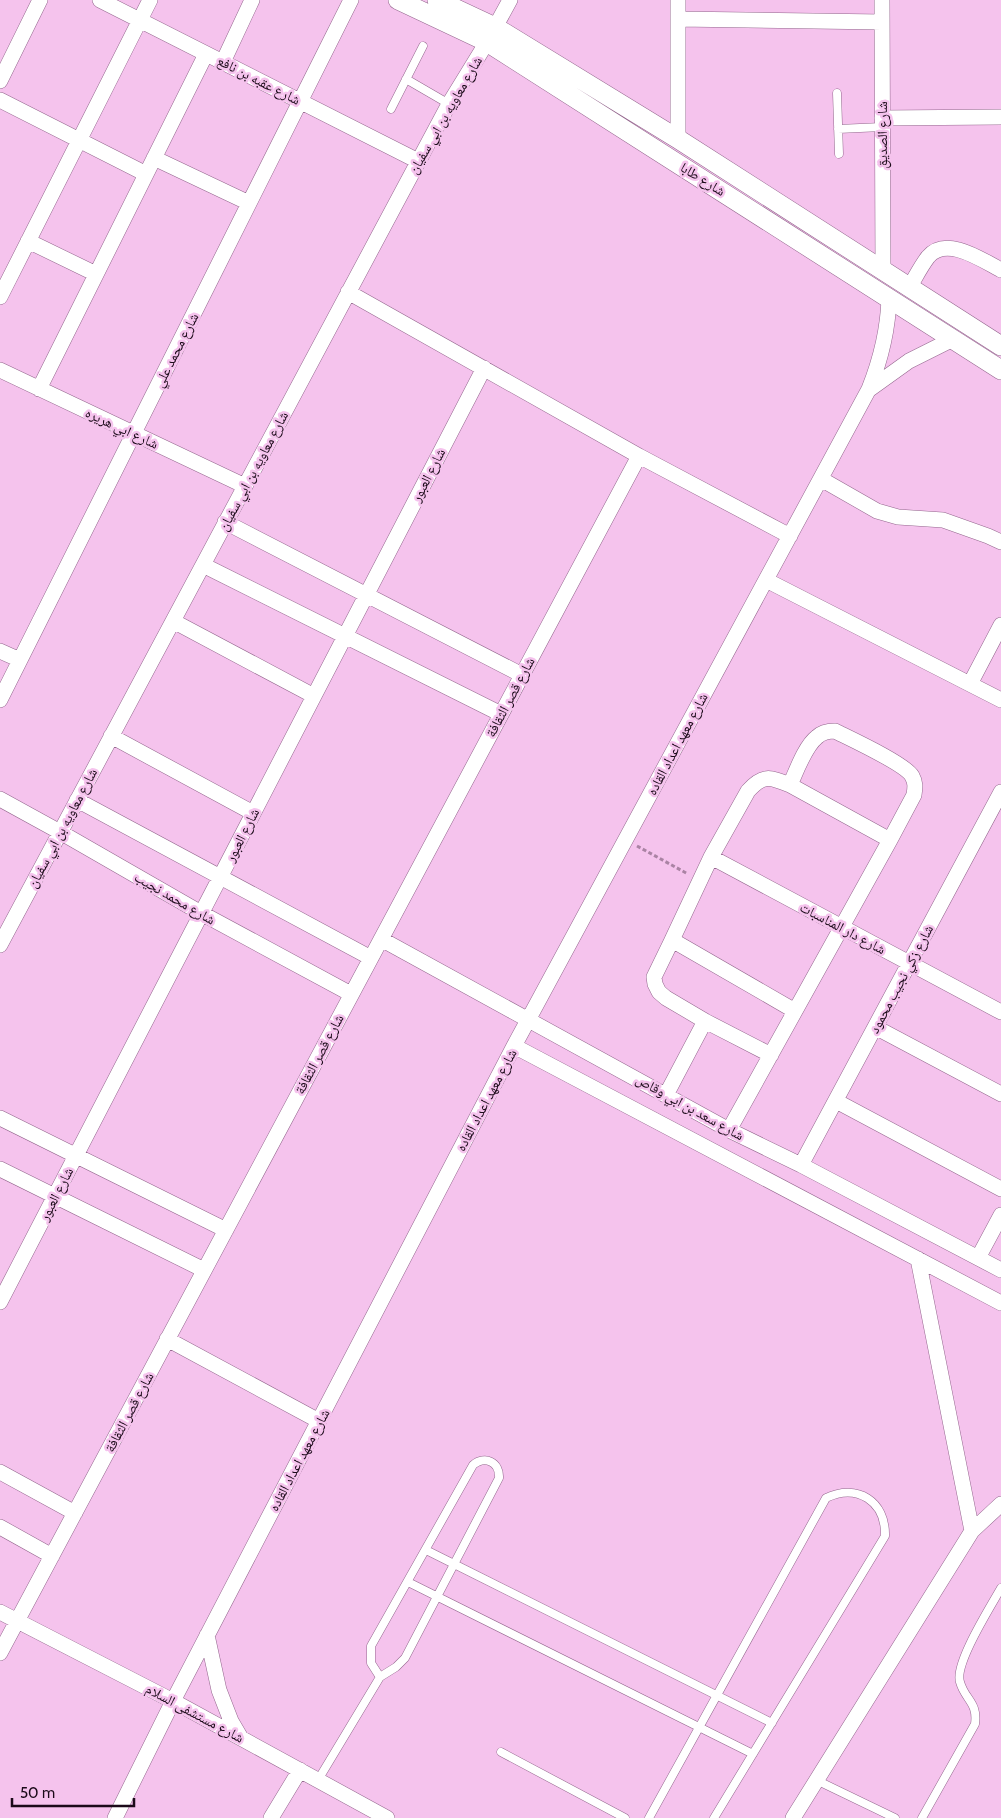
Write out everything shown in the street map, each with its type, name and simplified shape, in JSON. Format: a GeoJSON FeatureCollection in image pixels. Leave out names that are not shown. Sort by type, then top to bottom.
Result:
{"type":"FeatureCollection","features":[{"type":"Feature","properties":{"kind":"street"},"geometry":{"type":"LineString","coordinates":[[0,81],[40,0]]}},
{"type":"Feature","properties":{"kind":"street","name":"شارع عقبه بن نافع"},"geometry":{"type":"LineString","coordinates":[[100,0],[418,161]]}},
{"type":"Feature","properties":{"kind":"street"},"geometry":{"type":"LineString","coordinates":[[0,297],[150,0]]}},
{"type":"Feature","properties":{"kind":"street"},"geometry":{"type":"LineString","coordinates":[[223,62],[252,0]]}},
{"type":"Feature","properties":{"kind":"street","name":"شارع محمد علي"},"geometry":{"type":"LineString","coordinates":[[0,700],[351,0]]}},
{"type":"Feature","properties":{"kind":"street","name":"شارع طابا"},"geometry":{"type":"LineString","coordinates":[[398,0],[491,35],[678,139],[1001,346]]}},
{"type":"Feature","properties":{"kind":"street","name":"شارع طابا"},"geometry":{"type":"LineString","coordinates":[[437,0],[1001,370]]}},
{"type":"Feature","properties":{"kind":"street","name":"شارع معاويه بن ابي سفيان"},"geometry":{"type":"LineString","coordinates":[[0,945],[418,161],[510,0]]}},
{"type":"Feature","properties":{"kind":"street"},"geometry":{"type":"LineString","coordinates":[[678,0],[678,139]]}},
{"type":"Feature","properties":{"kind":"street","name":"شارع الصديق"},"geometry":{"type":"LineString","coordinates":[[882,0],[883,271]]}},
{"type":"Feature","properties":{"kind":"street"},"geometry":{"type":"LineString","coordinates":[[678,19],[882,22]]}},
{"type":"Feature","properties":{"kind":"street"},"geometry":{"type":"LineString","coordinates":[[38,389],[206,54]]}},
{"type":"Feature","properties":{"kind":"street"},"geometry":{"type":"LineString","coordinates":[[0,100],[146,174]]}},
{"type":"Feature","properties":{"kind":"street"},"geometry":{"type":"LineString","coordinates":[[882,123],[1001,117]]}},
{"type":"Feature","properties":{"kind":"street"},"geometry":{"type":"LineString","coordinates":[[154,158],[249,203]]}},
{"type":"Feature","properties":{"kind":"street"},"geometry":{"type":"LineString","coordinates":[[28,241],[96,274]]}},
{"type":"Feature","properties":{"kind":"street"},"geometry":{"type":"LineString","coordinates":[[909,288],[930,255],[949,247],[961,250],[1001,270]]}},
{"type":"Feature","properties":{"kind":"street"},"geometry":{"type":"LineString","coordinates":[[348,292],[639,456],[790,536]]}},
{"type":"Feature","properties":{"kind":"street","name":"شارع معهد اعداد القاده"},"geometry":{"type":"LineString","coordinates":[[115,1818],[207,1635],[514,1046],[869,390],[878,368],[884,345],[888,322],[889,298]]}},
{"type":"Feature","properties":{"kind":"street","name":"شارع معهد اعداد القاده"},"geometry":{"type":"LineString","coordinates":[[869,390],[909,361],[953,339]]}},
{"type":"Feature","properties":{"kind":"street","name":"شارع العبور"},"geometry":{"type":"LineString","coordinates":[[0,1302],[484,368]]}},
{"type":"Feature","properties":{"kind":"street","name":"شارع ابي هريره"},"geometry":{"type":"LineString","coordinates":[[0,370],[245,486]]}},
{"type":"Feature","properties":{"kind":"street","name":"شارع قصر الثقافة"},"geometry":{"type":"LineString","coordinates":[[0,1653],[639,456]]}},
{"type":"Feature","properties":{"kind":"street"},"geometry":{"type":"LineString","coordinates":[[820,479],[877,511],[898,517],[943,520],[1001,542]]}},
{"type":"Feature","properties":{"kind":"street"},"geometry":{"type":"LineString","coordinates":[[226,522],[522,675]]}},
{"type":"Feature","properties":{"kind":"street"},"geometry":{"type":"LineString","coordinates":[[203,565],[501,714]]}},
{"type":"Feature","properties":{"kind":"street"},"geometry":{"type":"LineString","coordinates":[[766,580],[1001,700]]}},
{"type":"Feature","properties":{"kind":"street"},"geometry":{"type":"LineString","coordinates":[[173,621],[314,696]]}},
{"type":"Feature","properties":{"kind":"street"},"geometry":{"type":"LineString","coordinates":[[970,684],[1001,625]]}},
{"type":"Feature","properties":{"kind":"street"},"geometry":{"type":"LineString","coordinates":[[0,651],[20,660]]}},
{"type":"Feature","properties":{"kind":"street"},"geometry":{"type":"LineString","coordinates":[[729,1130],[890,840],[914,795],[915,787],[914,780],[906,769],[836,731],[826,732],[818,736],[811,743],[790,785]]}},
{"type":"Feature","properties":{"kind":"street"},"geometry":{"type":"LineString","coordinates":[[111,736],[253,813]]}},
{"type":"Feature","properties":{"kind":"street"},"geometry":{"type":"LineString","coordinates":[[770,1056],[666,998],[659,992],[655,984],[654,977],[711,857],[748,791],[756,782],[766,778],[773,778],[790,785],[890,840]]}},
{"type":"Feature","properties":{"kind":"street","name":"شارع زكي نجيب محمود"},"geometry":{"type":"LineString","coordinates":[[801,1166],[1001,792]]}},
{"type":"Feature","properties":{"kind":"street","name":"شارع محمد نجيب"},"geometry":{"type":"LineString","coordinates":[[0,799],[201,913],[351,994]]}},
{"type":"Feature","properties":{"kind":"street"},"geometry":{"type":"LineString","coordinates":[[77,800],[371,958]]}},
{"type":"Feature","properties":{"kind":"street","name":"شارع دار المناسبات"},"geometry":{"type":"LineString","coordinates":[[711,857],[1001,1012]]}},
{"type":"Feature","properties":{"kind":"street","name":"شارع سعد بن ابي وقاص"},"geometry":{"type":"LineString","coordinates":[[381,938],[729,1130],[1001,1270]]}},
{"type":"Feature","properties":{"kind":"street"},"geometry":{"type":"LineString","coordinates":[[672,940],[795,1011]]}},
{"type":"Feature","properties":{"kind":"street"},"geometry":{"type":"LineString","coordinates":[[666,1095],[706,1022]]}},
{"type":"Feature","properties":{"kind":"street"},"geometry":{"type":"LineString","coordinates":[[875,1027],[1001,1094]]}},
{"type":"Feature","properties":{"kind":"street","name":"شارع سعد بن ابي وقاص"},"geometry":{"type":"LineString","coordinates":[[514,1046],[1001,1303]]}},
{"type":"Feature","properties":{"kind":"street"},"geometry":{"type":"LineString","coordinates":[[836,1101],[1001,1189]]}},
{"type":"Feature","properties":{"kind":"street"},"geometry":{"type":"LineString","coordinates":[[0,1118],[226,1230]]}},
{"type":"Feature","properties":{"kind":"street"},"geometry":{"type":"LineString","coordinates":[[0,1169],[204,1270]]}},
{"type":"Feature","properties":{"kind":"street"},"geometry":{"type":"LineString","coordinates":[[978,1258],[1001,1215]]}},
{"type":"Feature","properties":{"kind":"street"},"geometry":{"type":"LineString","coordinates":[[918,1259],[972,1531]]}},
{"type":"Feature","properties":{"kind":"street"},"geometry":{"type":"LineString","coordinates":[[167,1339],[319,1421]]}},
{"type":"Feature","properties":{"kind":"street"},"geometry":{"type":"LineString","coordinates":[[0,1472],[75,1513]]}},
{"type":"Feature","properties":{"kind":"street"},"geometry":{"type":"LineString","coordinates":[[793,1818],[972,1531],[1001,1504]]}},
{"type":"Feature","properties":{"kind":"street"},"geometry":{"type":"LineString","coordinates":[[0,1527],[52,1556]]}},
{"type":"Feature","properties":{"kind":"street","name":"شارع مستشفى السلام"},"geometry":{"type":"LineString","coordinates":[[0,1612],[173,1701],[387,1818]]}},
{"type":"Feature","properties":{"kind":"street"},"geometry":{"type":"LineString","coordinates":[[207,1635],[219,1690],[231,1721],[241,1738]]}},
{"type":"Feature","properties":{"kind":"street"},"geometry":{"type":"LineString","coordinates":[[271,1818],[300,1770]]}},
{"type":"Feature","properties":{"kind":"lane"},"geometry":{"type":"LineString","coordinates":[[391,109],[423,46]]}},
{"type":"Feature","properties":{"kind":"lane"},"geometry":{"type":"LineString","coordinates":[[406,79],[449,104]]}},
{"type":"Feature","properties":{"kind":"lane"},"geometry":{"type":"LineString","coordinates":[[837,94],[839,154]]}},
{"type":"Feature","properties":{"kind":"lane"},"geometry":{"type":"LineString","coordinates":[[838,129],[882,123]]}},
{"type":"Feature","properties":{"kind":"lane"},"geometry":{"type":"LineString","coordinates":[[318,1780],[380,1677],[396,1667],[405,1658],[499,1478],[498,1468],[492,1462],[482,1460],[474,1465],[371,1646],[371,1664],[380,1677]]}},
{"type":"Feature","properties":{"kind":"lane"},"geometry":{"type":"LineString","coordinates":[[649,1818],[826,1498],[842,1492],[851,1492],[867,1498],[874,1503],[884,1518],[885,1536],[714,1818]]}},
{"type":"Feature","properties":{"kind":"lane"},"geometry":{"type":"LineString","coordinates":[[426,1550],[772,1723]]}},
{"type":"Feature","properties":{"kind":"lane"},"geometry":{"type":"LineString","coordinates":[[408,1582],[753,1754]]}},
{"type":"Feature","properties":{"kind":"lane"},"geometry":{"type":"LineString","coordinates":[[922,1818],[975,1724],[977,1714],[960,1682],[958,1673],[977,1631],[1001,1588]]}},
{"type":"Feature","properties":{"kind":"lane"},"geometry":{"type":"LineString","coordinates":[[501,1752],[625,1818]]}},
{"type":"Feature","properties":{"kind":"lane"},"geometry":{"type":"LineString","coordinates":[[816,1780],[895,1818]]}},
{"type":"Feature","properties":{"kind":"path"},"geometry":{"type":"LineString","coordinates":[[625,840],[700,881]]}}]}
